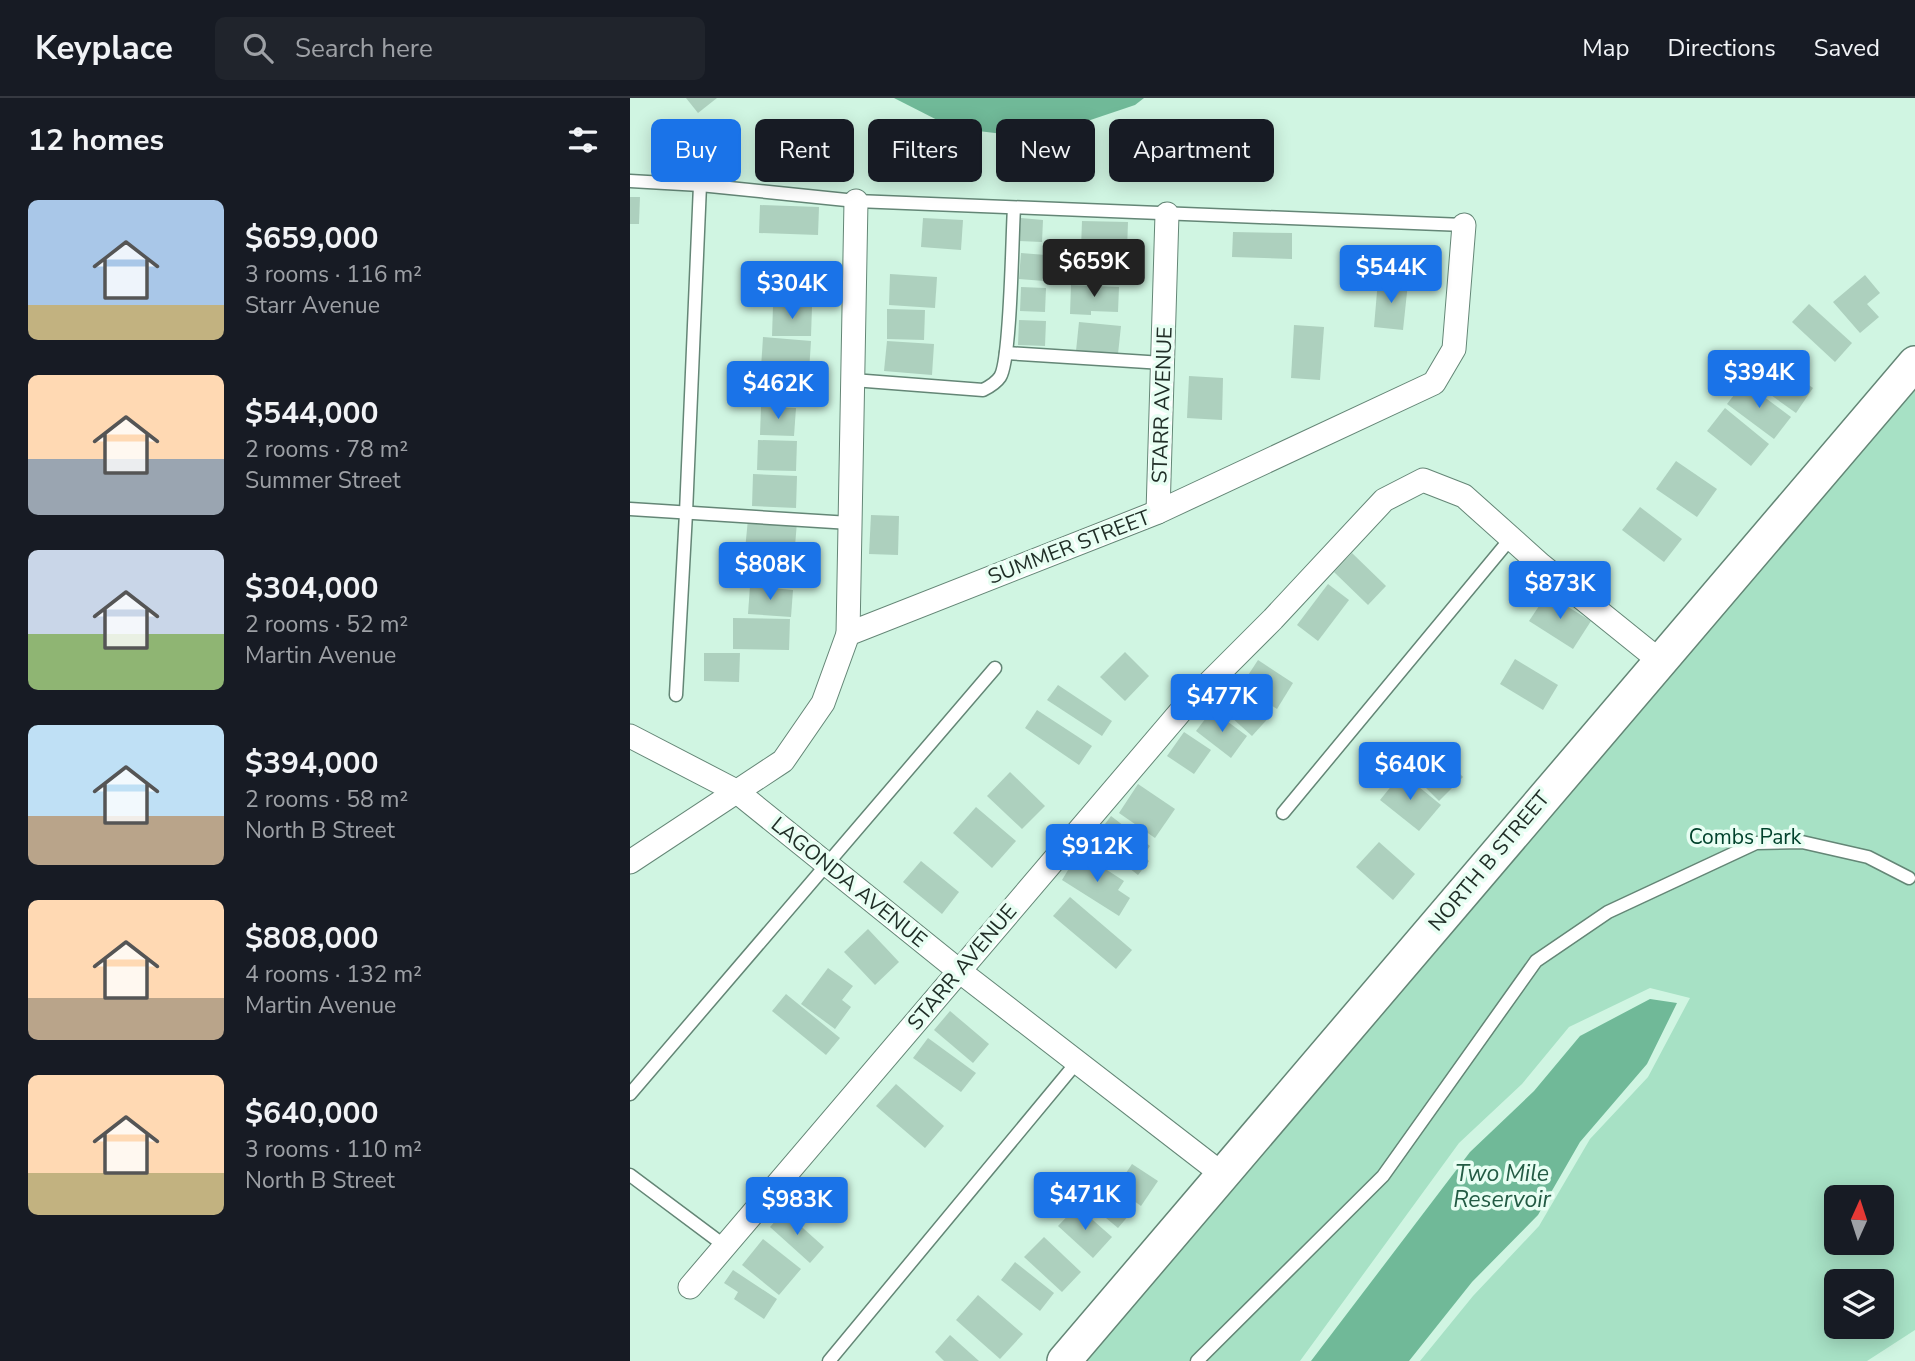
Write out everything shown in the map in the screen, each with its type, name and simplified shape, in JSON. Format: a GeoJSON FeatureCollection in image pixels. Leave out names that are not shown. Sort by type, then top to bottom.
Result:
{"type":"FeatureCollection","features":[{"type":"Feature","properties":{"kind":"main road","name":"NORTH B STREET"},"geometry":{"type":"LineString","coordinates":[[1064,1361],[1915,363]]}},
{"type":"Feature","properties":{"kind":"street"},"geometry":{"type":"LineString","coordinates":[[630,862],[783,761],[823,703],[848,634],[856,201]]}},
{"type":"Feature","properties":{"kind":"street","name":"STARR AVENUE"},"geometry":{"type":"LineString","coordinates":[[1158,512],[1167,214]]}},
{"type":"Feature","properties":{"kind":"street","name":"SUMMER STREET"},"geometry":{"type":"LineString","coordinates":[[848,634],[1158,512],[1434,383],[1454,349],[1464,225]]}},
{"type":"Feature","properties":{"kind":"street","name":"STARR AVENUE"},"geometry":{"type":"LineString","coordinates":[[690,1287],[1181,711],[1273,619],[1384,500],[1423,480],[1464,496],[1541,565],[1660,660]]}},
{"type":"Feature","properties":{"kind":"street","name":"LAGONDA AVENUE"},"geometry":{"type":"LineString","coordinates":[[630,736],[736,791],[958,970],[1222,1174]]}},
{"type":"Feature","properties":{"kind":"lane"},"geometry":{"type":"LineString","coordinates":[[630,181],[701,185],[856,201],[1464,225]]}},
{"type":"Feature","properties":{"kind":"lane"},"geometry":{"type":"LineString","coordinates":[[676,695],[701,185]]}},
{"type":"Feature","properties":{"kind":"lane"},"geometry":{"type":"LineString","coordinates":[[853,380],[983,390],[992,386],[1000,377],[1006,353],[1014,208]]}},
{"type":"Feature","properties":{"kind":"lane"},"geometry":{"type":"LineString","coordinates":[[1006,353],[1163,363]]}},
{"type":"Feature","properties":{"kind":"lane"},"geometry":{"type":"LineString","coordinates":[[630,509],[850,523]]}},
{"type":"Feature","properties":{"kind":"lane"},"geometry":{"type":"LineString","coordinates":[[1283,813],[1511,538]]}},
{"type":"Feature","properties":{"kind":"lane"},"geometry":{"type":"LineString","coordinates":[[630,1094],[995,668]]}},
{"type":"Feature","properties":{"kind":"lane"},"geometry":{"type":"LineString","coordinates":[[1198,1361],[1383,1176],[1536,961],[1608,912],[1756,843],[1802,842],[1868,857],[1909,878]]}},
{"type":"Feature","properties":{"kind":"lane"},"geometry":{"type":"LineString","coordinates":[[829,1361],[1077,1062]]}},
{"type":"Feature","properties":{"kind":"lane"},"geometry":{"type":"LineString","coordinates":[[630,1175],[725,1246]]}},
{"type":"Feature","properties":{"kind":"green space","name":"Combs Park"},"geometry":{"type":"Polygon","coordinates":[[[1915,376],[1915,1330],[1867,1361],[1420,1361],[1473,1296],[1539,1226],[1590,1139],[1648,1077],[1690,998],[1650,988],[1569,1027],[1522,1084],[1459,1143],[1300,1361],[1077,1361],[1915,376]]]}},
{"type":"Feature","properties":{"kind":"water"},"geometry":{"type":"Polygon","coordinates":[[[894,98],[1144,98],[1135,105],[1093,119],[996,119],[996,133],[982,131],[982,119],[935,119],[894,98]]]}},
{"type":"Feature","properties":{"kind":"water","name":"Two Mile Reservoir"},"geometry":{"type":"Polygon","coordinates":[[[1650,999],[1677,1003],[1647,1064],[1580,1142],[1538,1215],[1472,1282],[1409,1361],[1311,1361],[1470,1152],[1534,1091],[1580,1036],[1650,999]]]}},
{"type":"Feature","properties":{"kind":"building"},"geometry":{"type":"Polygon","coordinates":[[[686,98],[717,98],[698,113],[686,98]]]}},
{"type":"Feature","properties":{"kind":"building"},"geometry":{"type":"Polygon","coordinates":[[[630,197],[640,197],[639,224],[630,224],[630,197]]]}},
{"type":"Feature","properties":{"kind":"building"},"geometry":{"type":"Polygon","coordinates":[[[760,205],[819,207],[818,235],[759,233],[760,205]]]}},
{"type":"Feature","properties":{"kind":"building"},"geometry":{"type":"Polygon","coordinates":[[[923,218],[963,220],[961,250],[921,247],[923,218]]]}},
{"type":"Feature","properties":{"kind":"building"},"geometry":{"type":"Polygon","coordinates":[[[1021,218],[1043,220],[1042,242],[1019,241],[1021,218]]]}},
{"type":"Feature","properties":{"kind":"building"},"geometry":{"type":"Polygon","coordinates":[[[1082,221],[1128,222],[1127,250],[1081,248],[1082,221]]]}},
{"type":"Feature","properties":{"kind":"building"},"geometry":{"type":"Polygon","coordinates":[[[1233,232],[1292,233],[1292,259],[1232,257],[1233,232]]]}},
{"type":"Feature","properties":{"kind":"building"},"geometry":{"type":"Polygon","coordinates":[[[1021,253],[1046,255],[1044,281],[1019,279],[1021,253]]]}},
{"type":"Feature","properties":{"kind":"building"},"geometry":{"type":"Polygon","coordinates":[[[1074,253],[1125,255],[1124,280],[1073,279],[1074,253]]]}},
{"type":"Feature","properties":{"kind":"building"},"geometry":{"type":"Polygon","coordinates":[[[762,270],[815,271],[815,290],[790,289],[790,300],[762,299],[762,270]]]}},
{"type":"Feature","properties":{"kind":"building"},"geometry":{"type":"Polygon","coordinates":[[[890,274],[937,277],[935,308],[889,305],[890,274]]]}},
{"type":"Feature","properties":{"kind":"building"},"geometry":{"type":"Polygon","coordinates":[[[1865,275],[1880,293],[1867,304],[1879,317],[1860,333],[1833,302],[1865,275]]]}},
{"type":"Feature","properties":{"kind":"building"},"geometry":{"type":"Polygon","coordinates":[[[1378,280],[1408,283],[1403,330],[1374,327],[1378,280]]]}},
{"type":"Feature","properties":{"kind":"building"},"geometry":{"type":"Polygon","coordinates":[[[1071,285],[1119,287],[1118,312],[1091,311],[1091,315],[1070,314],[1071,285]]]}},
{"type":"Feature","properties":{"kind":"building"},"geometry":{"type":"Polygon","coordinates":[[[1021,287],[1046,288],[1045,312],[1020,311],[1021,287]]]}},
{"type":"Feature","properties":{"kind":"building"},"geometry":{"type":"Polygon","coordinates":[[[1809,304],[1852,343],[1835,362],[1792,322],[1809,304]]]}},
{"type":"Feature","properties":{"kind":"building"},"geometry":{"type":"Polygon","coordinates":[[[773,306],[812,307],[811,336],[772,336],[773,306]]]}},
{"type":"Feature","properties":{"kind":"building"},"geometry":{"type":"Polygon","coordinates":[[[887,309],[925,310],[924,340],[887,339],[887,309]]]}},
{"type":"Feature","properties":{"kind":"building"},"geometry":{"type":"Polygon","coordinates":[[[1019,320],[1046,321],[1045,346],[1018,345],[1019,320]]]}},
{"type":"Feature","properties":{"kind":"building"},"geometry":{"type":"Polygon","coordinates":[[[1079,322],[1121,326],[1118,354],[1076,351],[1079,322]]]}},
{"type":"Feature","properties":{"kind":"building"},"geometry":{"type":"Polygon","coordinates":[[[1294,325],[1324,327],[1320,380],[1291,378],[1294,325]]]}},
{"type":"Feature","properties":{"kind":"building"},"geometry":{"type":"Polygon","coordinates":[[[763,337],[811,341],[809,372],[761,368],[763,337]]]}},
{"type":"Feature","properties":{"kind":"building"},"geometry":{"type":"Polygon","coordinates":[[[887,341],[934,344],[932,375],[884,371],[887,341]]]}},
{"type":"Feature","properties":{"kind":"building"},"geometry":{"type":"Polygon","coordinates":[[[1764,354],[1813,388],[1796,413],[1747,378],[1764,354]]]}},
{"type":"Feature","properties":{"kind":"building"},"geometry":{"type":"Polygon","coordinates":[[[764,372],[808,373],[807,403],[763,401],[764,372]]]}},
{"type":"Feature","properties":{"kind":"building"},"geometry":{"type":"Polygon","coordinates":[[[1189,376],[1223,378],[1222,420],[1187,418],[1189,376]]]}},
{"type":"Feature","properties":{"kind":"building"},"geometry":{"type":"Polygon","coordinates":[[[1744,382],[1791,417],[1774,439],[1727,404],[1744,382]]]}},
{"type":"Feature","properties":{"kind":"building"},"geometry":{"type":"Polygon","coordinates":[[[761,407],[796,408],[794,436],[760,435],[761,407]]]}},
{"type":"Feature","properties":{"kind":"building"},"geometry":{"type":"Polygon","coordinates":[[[1725,408],[1769,444],[1751,466],[1707,431],[1725,408]]]}},
{"type":"Feature","properties":{"kind":"building"},"geometry":{"type":"Polygon","coordinates":[[[758,440],[797,441],[796,471],[757,470],[758,440]]]}},
{"type":"Feature","properties":{"kind":"building"},"geometry":{"type":"Polygon","coordinates":[[[1676,461],[1717,489],[1697,517],[1656,489],[1676,461]]]}},
{"type":"Feature","properties":{"kind":"building"},"geometry":{"type":"Polygon","coordinates":[[[753,474],[797,476],[796,508],[752,506],[753,474]]]}},
{"type":"Feature","properties":{"kind":"building"},"geometry":{"type":"Polygon","coordinates":[[[1640,507],[1682,539],[1664,562],[1622,530],[1640,507]]]}},
{"type":"Feature","properties":{"kind":"building"},"geometry":{"type":"Polygon","coordinates":[[[871,515],[899,516],[898,555],[869,554],[871,515]]]}},
{"type":"Feature","properties":{"kind":"building"},"geometry":{"type":"Polygon","coordinates":[[[748,519],[797,522],[795,546],[784,545],[784,552],[745,550],[748,519]]]}},
{"type":"Feature","properties":{"kind":"building"},"geometry":{"type":"Polygon","coordinates":[[[1352,553],[1386,586],[1368,605],[1334,572],[1352,553]]]}},
{"type":"Feature","properties":{"kind":"building"},"geometry":{"type":"Polygon","coordinates":[[[753,555],[794,555],[794,584],[741,584],[741,567],[753,566],[753,555]]]}},
{"type":"Feature","properties":{"kind":"building"},"geometry":{"type":"Polygon","coordinates":[[[1328,584],[1349,600],[1318,641],[1297,625],[1328,584]]]}},
{"type":"Feature","properties":{"kind":"building"},"geometry":{"type":"Polygon","coordinates":[[[750,586],[793,590],[791,617],[748,614],[750,586]]]}},
{"type":"Feature","properties":{"kind":"building"},"geometry":{"type":"Polygon","coordinates":[[[1547,594],[1591,621],[1573,649],[1529,621],[1547,594]]]}},
{"type":"Feature","properties":{"kind":"building"},"geometry":{"type":"Polygon","coordinates":[[[733,618],[790,619],[789,650],[733,649],[733,618]]]}},
{"type":"Feature","properties":{"kind":"building"},"geometry":{"type":"Polygon","coordinates":[[[1125,652],[1149,676],[1125,701],[1100,677],[1125,652]]]}},
{"type":"Feature","properties":{"kind":"building"},"geometry":{"type":"Polygon","coordinates":[[[704,653],[740,653],[739,682],[704,681],[704,653]]]}},
{"type":"Feature","properties":{"kind":"building"},"geometry":{"type":"Polygon","coordinates":[[[1515,659],[1558,685],[1543,710],[1500,684],[1515,659]]]}},
{"type":"Feature","properties":{"kind":"building"},"geometry":{"type":"Polygon","coordinates":[[[1258,660],[1293,683],[1277,709],[1241,686],[1258,660]]]}},
{"type":"Feature","properties":{"kind":"building"},"geometry":{"type":"Polygon","coordinates":[[[1058,685],[1112,721],[1102,736],[1047,700],[1058,685]]]}},
{"type":"Feature","properties":{"kind":"building"},"geometry":{"type":"Polygon","coordinates":[[[1239,685],[1272,714],[1252,736],[1220,707],[1239,685]]]}},
{"type":"Feature","properties":{"kind":"building"},"geometry":{"type":"Polygon","coordinates":[[[1037,710],[1092,746],[1079,765],[1025,728],[1037,710]]]}},
{"type":"Feature","properties":{"kind":"building"},"geometry":{"type":"Polygon","coordinates":[[[1212,710],[1247,736],[1231,758],[1196,731],[1212,710]]]}},
{"type":"Feature","properties":{"kind":"building"},"geometry":{"type":"Polygon","coordinates":[[[1184,732],[1211,750],[1194,774],[1167,756],[1184,732]]]}},
{"type":"Feature","properties":{"kind":"building"},"geometry":{"type":"Polygon","coordinates":[[[1429,742],[1463,777],[1439,801],[1405,767],[1429,742]]]}},
{"type":"Feature","properties":{"kind":"building"},"geometry":{"type":"Polygon","coordinates":[[[1010,772],[1045,806],[1022,829],[987,796],[1010,772]]]}},
{"type":"Feature","properties":{"kind":"building"},"geometry":{"type":"Polygon","coordinates":[[[1402,773],[1441,805],[1419,831],[1380,800],[1402,773]]]}},
{"type":"Feature","properties":{"kind":"building"},"geometry":{"type":"Polygon","coordinates":[[[1138,784],[1175,809],[1155,838],[1119,813],[1138,784]]]}},
{"type":"Feature","properties":{"kind":"building"},"geometry":{"type":"Polygon","coordinates":[[[976,807],[1016,841],[992,868],[953,833],[976,807]]]}},
{"type":"Feature","properties":{"kind":"building"},"geometry":{"type":"Polygon","coordinates":[[[1111,816],[1150,846],[1143,856],[1149,861],[1138,875],[1093,840],[1111,816]]]}},
{"type":"Feature","properties":{"kind":"building"},"geometry":{"type":"Polygon","coordinates":[[[1379,842],[1415,874],[1393,900],[1356,867],[1379,842]]]}},
{"type":"Feature","properties":{"kind":"building"},"geometry":{"type":"Polygon","coordinates":[[[1079,852],[1124,881],[1118,890],[1130,898],[1119,916],[1062,880],[1079,852]]]}},
{"type":"Feature","properties":{"kind":"building"},"geometry":{"type":"Polygon","coordinates":[[[921,861],[959,892],[942,914],[903,882],[921,861]]]}},
{"type":"Feature","properties":{"kind":"building"},"geometry":{"type":"Polygon","coordinates":[[[1070,897],[1132,950],[1116,969],[1053,916],[1070,897]]]}},
{"type":"Feature","properties":{"kind":"building"},"geometry":{"type":"Polygon","coordinates":[[[868,929],[899,962],[875,985],[844,952],[868,929]]]}},
{"type":"Feature","properties":{"kind":"building"},"geometry":{"type":"Polygon","coordinates":[[[828,968],[853,986],[842,1000],[851,1007],[835,1029],[801,1004],[828,968]]]}},
{"type":"Feature","properties":{"kind":"building"},"geometry":{"type":"Polygon","coordinates":[[[786,994],[840,1038],[826,1055],[772,1011],[786,994]]]}},
{"type":"Feature","properties":{"kind":"building"},"geometry":{"type":"Polygon","coordinates":[[[950,1011],[989,1044],[973,1063],[934,1030],[950,1011]]]}},
{"type":"Feature","properties":{"kind":"building"},"geometry":{"type":"Polygon","coordinates":[[[928,1038],[976,1073],[961,1092],[913,1058],[928,1038]]]}},
{"type":"Feature","properties":{"kind":"building"},"geometry":{"type":"Polygon","coordinates":[[[896,1084],[944,1126],[925,1148],[876,1106],[896,1084]]]}},
{"type":"Feature","properties":{"kind":"building"},"geometry":{"type":"Polygon","coordinates":[[[1132,1164],[1158,1181],[1141,1206],[1116,1188],[1132,1164]]]}},
{"type":"Feature","properties":{"kind":"building"},"geometry":{"type":"Polygon","coordinates":[[[1115,1191],[1135,1208],[1118,1228],[1088,1203],[1096,1194],[1106,1202],[1115,1191]]]}},
{"type":"Feature","properties":{"kind":"building"},"geometry":{"type":"Polygon","coordinates":[[[1077,1206],[1112,1237],[1093,1258],[1058,1226],[1077,1206]]]}},
{"type":"Feature","properties":{"kind":"building"},"geometry":{"type":"Polygon","coordinates":[[[784,1211],[824,1247],[810,1263],[770,1227],[784,1211]]]}},
{"type":"Feature","properties":{"kind":"building"},"geometry":{"type":"Polygon","coordinates":[[[1044,1237],[1081,1272],[1062,1292],[1024,1257],[1044,1237]]]}},
{"type":"Feature","properties":{"kind":"building"},"geometry":{"type":"Polygon","coordinates":[[[763,1239],[801,1269],[779,1295],[742,1265],[763,1239]]]}},
{"type":"Feature","properties":{"kind":"building"},"geometry":{"type":"Polygon","coordinates":[[[1015,1262],[1054,1293],[1040,1311],[1001,1280],[1015,1262]]]}},
{"type":"Feature","properties":{"kind":"building"},"geometry":{"type":"Polygon","coordinates":[[[733,1270],[777,1299],[764,1319],[734,1299],[738,1292],[724,1283],[733,1270]]]}},
{"type":"Feature","properties":{"kind":"building"},"geometry":{"type":"Polygon","coordinates":[[[978,1295],[1023,1334],[1000,1359],[956,1320],[978,1295]]]}},
{"type":"Feature","properties":{"kind":"building"},"geometry":{"type":"Polygon","coordinates":[[[950,1335],[979,1361],[944,1361],[935,1352],[950,1335]]]}}]}
